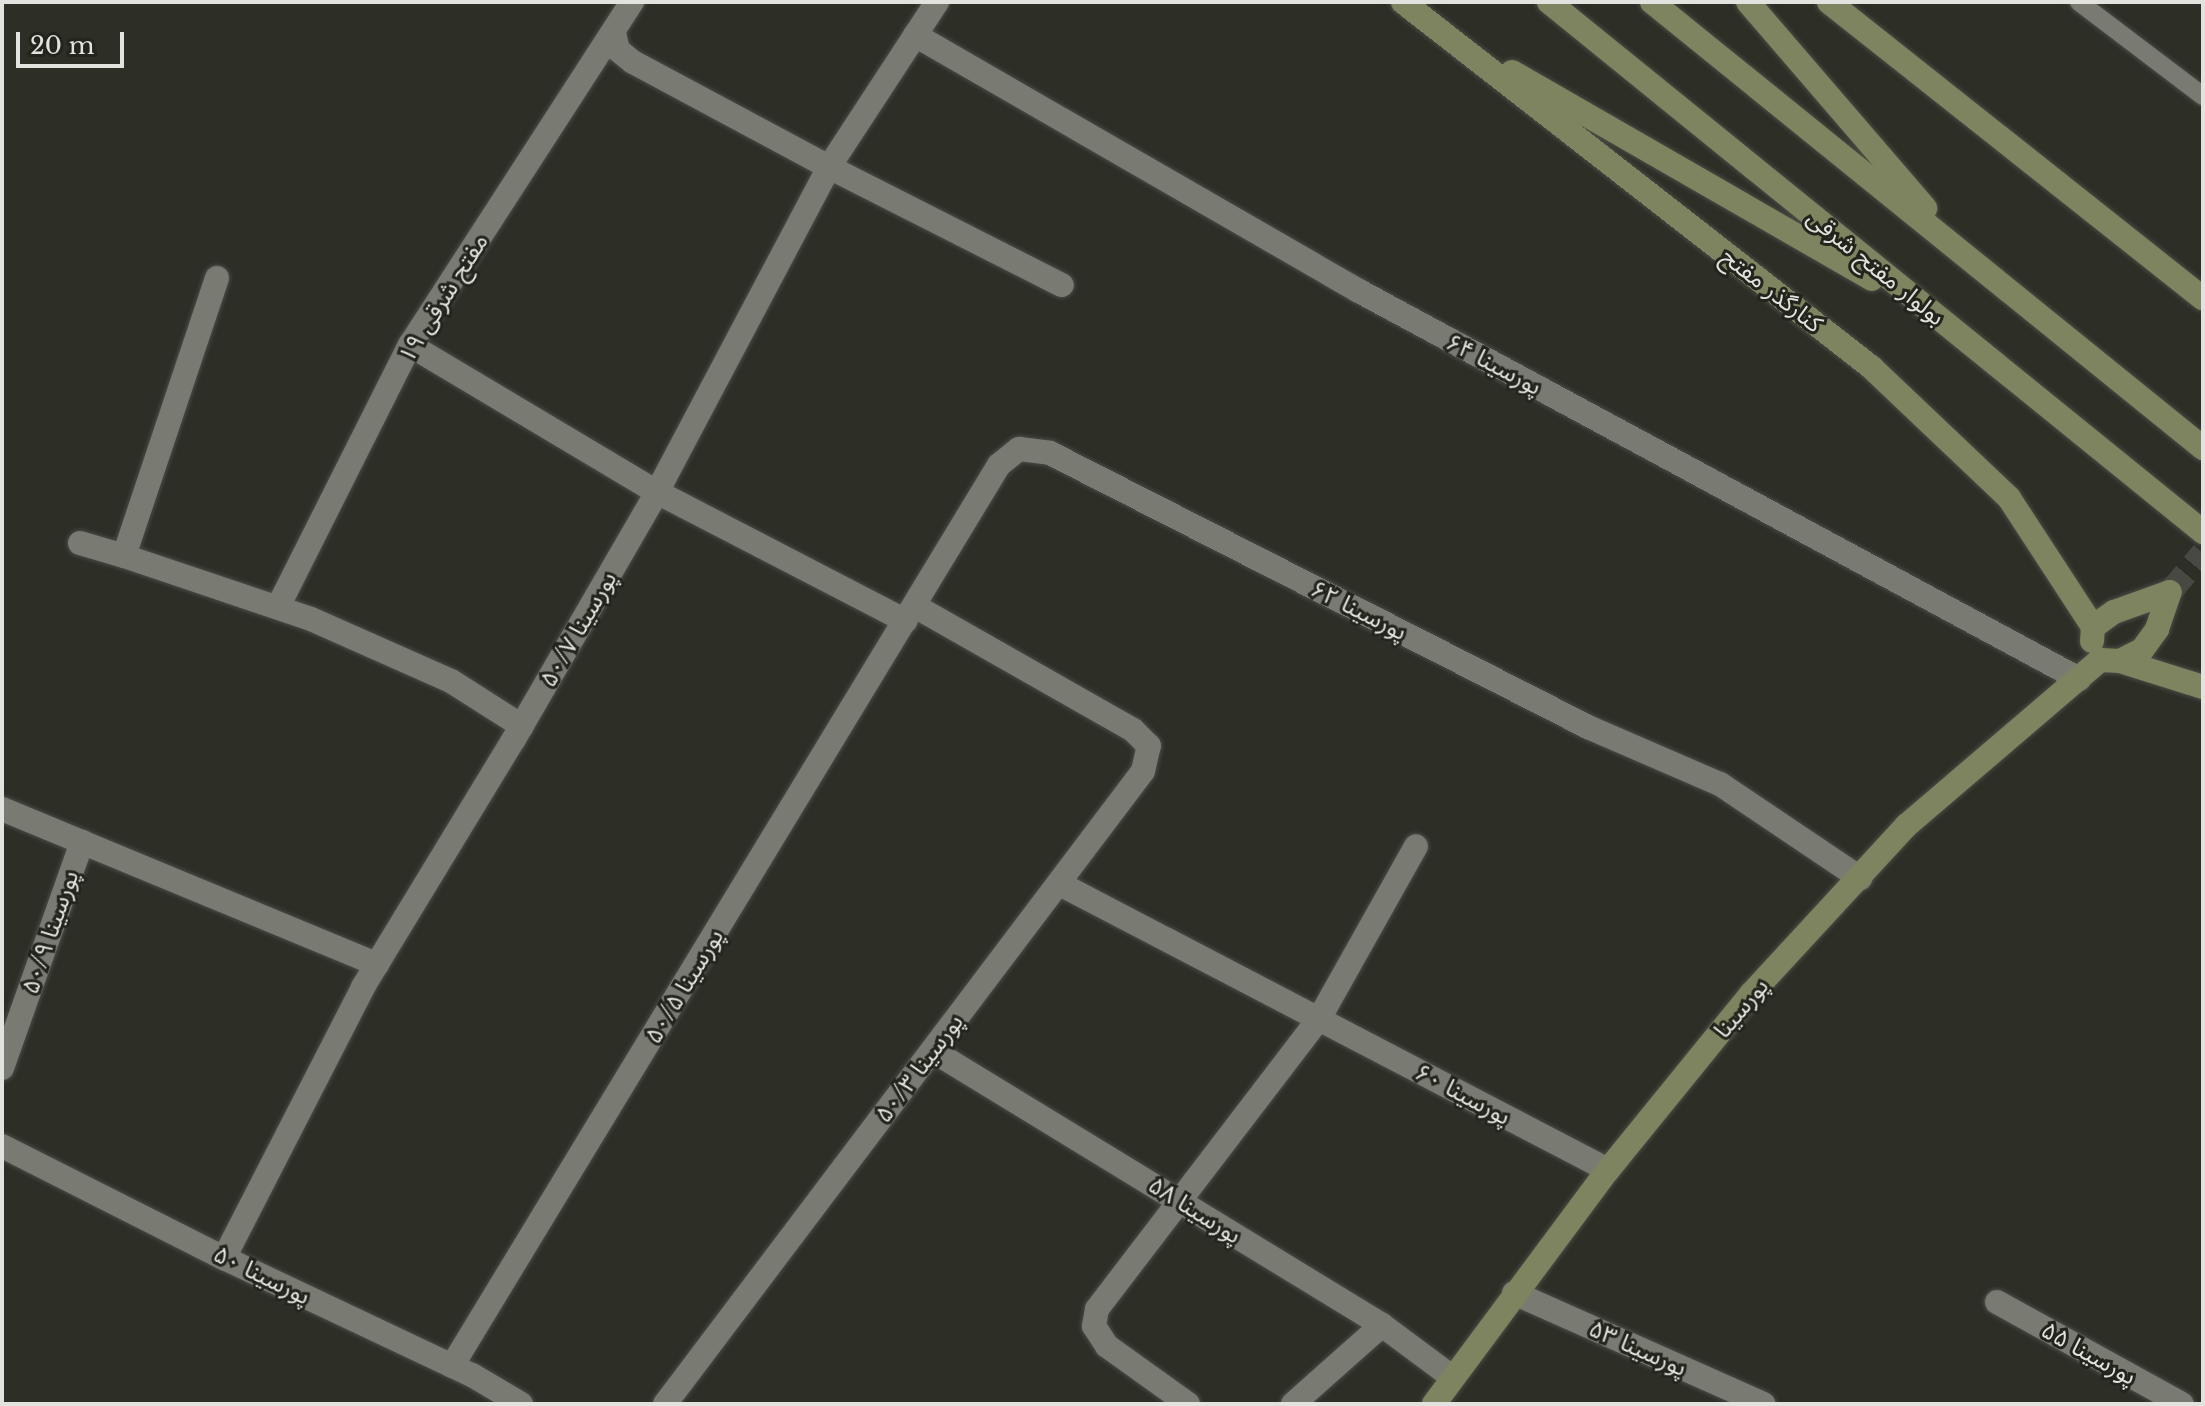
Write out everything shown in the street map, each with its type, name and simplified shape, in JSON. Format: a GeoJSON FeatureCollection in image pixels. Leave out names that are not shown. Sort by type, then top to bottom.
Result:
{"type":"FeatureCollection","features":[{"type":"Feature","properties":{"kind":"street","name":"مفتح شرقی ۱۹"},"geometry":{"type":"LineString","coordinates":[[278,607],[410,345],[632,2]]}},
{"type":"Feature","properties":{"kind":"street","name":"پورسینا ۵۰/۷"},"geometry":{"type":"LineString","coordinates":[[224,1258],[377,964],[522,726],[657,492],[829,167],[937,2]]}},
{"type":"Feature","properties":{"kind":"street","name":"کنارگذر مفتح"},"geometry":{"type":"LineString","coordinates":[[1403,2],[1871,367],[2009,498],[2093,627]]}},
{"type":"Feature","properties":{"kind":"street","name":"بولوار مفتح شرقی"},"geometry":{"type":"LineString","coordinates":[[1549,2],[2203,532]]}},
{"type":"Feature","properties":{"kind":"street"},"geometry":{"type":"LineString","coordinates":[[1652,2],[2203,448]]}},
{"type":"Feature","properties":{"kind":"street"},"geometry":{"type":"LineString","coordinates":[[1748,2],[1966,255]]}},
{"type":"Feature","properties":{"kind":"street"},"geometry":{"type":"LineString","coordinates":[[1829,2],[2203,298]]}},
{"type":"Feature","properties":{"kind":"street"},"geometry":{"type":"LineString","coordinates":[[1433,27],[1934,315]]}},
{"type":"Feature","properties":{"kind":"street"},"geometry":{"type":"LineString","coordinates":[[614,33],[618,50],[633,62],[829,167],[1062,285]]}},
{"type":"Feature","properties":{"kind":"street","name":"پورسینا ۶۴"},"geometry":{"type":"LineString","coordinates":[[915,35],[1359,291],[2079,679]]}},
{"type":"Feature","properties":{"kind":"street"},"geometry":{"type":"LineString","coordinates":[[124,556],[217,278]]}},
{"type":"Feature","properties":{"kind":"street"},"geometry":{"type":"LineString","coordinates":[[410,345],[657,492],[910,613]]}},
{"type":"Feature","properties":{"kind":"street","name":"پورسینا ۶۲"},"geometry":{"type":"LineString","coordinates":[[910,613],[999,465],[1019,449],[1050,453],[1588,727],[1720,784],[1860,878]]}},
{"type":"Feature","properties":{"kind":"street"},"geometry":{"type":"LineString","coordinates":[[80,543],[278,607],[451,681],[522,726]]}},
{"type":"Feature","properties":{"kind":"street","name":"پورسینا"},"geometry":{"type":"LineString","coordinates":[[1434,1404],[1608,1170],[1751,994],[1907,825],[2079,679],[2110,661],[2142,650],[2157,629],[2170,592],[2114,612],[2093,627]]}},
{"type":"Feature","properties":{"kind":"street","name":"پورسینا ۵۰/۳"},"geometry":{"type":"LineString","coordinates":[[665,1404],[1143,771],[1149,746],[1133,730],[910,613]]}},
{"type":"Feature","properties":{"kind":"street","name":"پورسینا ۵۰/۵"},"geometry":{"type":"LineString","coordinates":[[452,1366],[910,613]]}},
{"type":"Feature","properties":{"kind":"street"},"geometry":{"type":"LineString","coordinates":[[2093,627],[2091,647],[2110,661],[2203,687]]}},
{"type":"Feature","properties":{"kind":"street"},"geometry":{"type":"LineString","coordinates":[[2,809],[377,964]]}},
{"type":"Feature","properties":{"kind":"street","name":"پورسینا ۵۰/۹"},"geometry":{"type":"LineString","coordinates":[[2,1068],[82,842]]}},
{"type":"Feature","properties":{"kind":"street"},"geometry":{"type":"LineString","coordinates":[[1188,1404],[1107,1346],[1094,1326],[1097,1309],[1319,1019],[1416,846]]}},
{"type":"Feature","properties":{"kind":"street","name":"پورسینا ۶۰"},"geometry":{"type":"LineString","coordinates":[[1060,884],[1608,1170]]}},
{"type":"Feature","properties":{"kind":"street","name":"پورسینا ۵۸"},"geometry":{"type":"LineString","coordinates":[[933,1051],[1382,1325],[1452,1377]]}},
{"type":"Feature","properties":{"kind":"street","name":"پورسینا ۵۰"},"geometry":{"type":"LineString","coordinates":[[2,1146],[224,1258],[452,1366],[521,1404]]}},
{"type":"Feature","properties":{"kind":"street","name":"پورسینا ۵۳"},"geometry":{"type":"LineString","coordinates":[[1514,1293],[1763,1404]]}},
{"type":"Feature","properties":{"kind":"street","name":"پورسینا ۵۵"},"geometry":{"type":"LineString","coordinates":[[1997,1302],[2182,1404]]}},
{"type":"Feature","properties":{"kind":"street"},"geometry":{"type":"LineString","coordinates":[[1293,1404],[1382,1325]]}},
{"type":"Feature","properties":{"kind":"lane"},"geometry":{"type":"LineString","coordinates":[[2079,2],[2203,96]]}},
{"type":"Feature","properties":{"kind":"tunnel"},"geometry":{"type":"LineString","coordinates":[[2170,592],[2203,553]]}}]}
